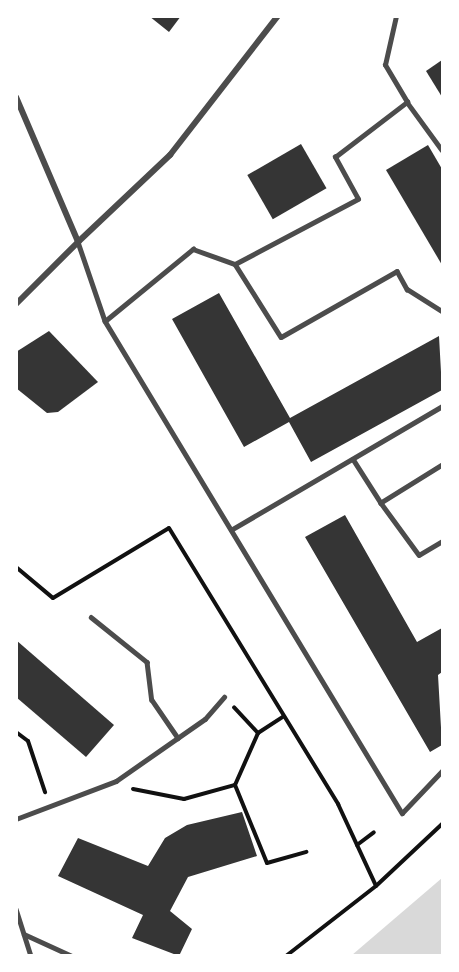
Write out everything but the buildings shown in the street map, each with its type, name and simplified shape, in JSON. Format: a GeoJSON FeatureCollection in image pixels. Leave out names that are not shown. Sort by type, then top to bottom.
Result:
{"type":"FeatureCollection","features":[{"type":"Feature","properties":{"kind":"street"},"geometry":{"type":"LineString","coordinates":[[16,304],[170,155],[278,16]]}},
{"type":"Feature","properties":{"kind":"street"},"geometry":{"type":"LineString","coordinates":[[16,97],[78,242]]}},
{"type":"Feature","properties":{"kind":"lane"},"geometry":{"type":"LineString","coordinates":[[396,16],[385,65],[407,102],[442,150]]}},
{"type":"Feature","properties":{"kind":"lane"},"geometry":{"type":"LineString","coordinates":[[235,264],[358,199],[335,157],[407,102]]}},
{"type":"Feature","properties":{"kind":"lane"},"geometry":{"type":"LineString","coordinates":[[78,242],[105,321],[402,813],[442,771]]}},
{"type":"Feature","properties":{"kind":"lane"},"geometry":{"type":"LineString","coordinates":[[105,321],[193,249],[235,264],[281,337],[397,271],[407,289],[442,311]]}},
{"type":"Feature","properties":{"kind":"lane"},"geometry":{"type":"LineString","coordinates":[[231,530],[442,406]]}},
{"type":"Feature","properties":{"kind":"lane"},"geometry":{"type":"LineString","coordinates":[[353,459],[381,504],[419,555],[442,541]]}},
{"type":"Feature","properties":{"kind":"lane"},"geometry":{"type":"LineString","coordinates":[[381,504],[442,465]]}},
{"type":"Feature","properties":{"kind":"lane"},"geometry":{"type":"LineString","coordinates":[[91,617],[147,662],[152,700],[178,738]]}},
{"type":"Feature","properties":{"kind":"lane"},"geometry":{"type":"LineString","coordinates":[[16,819],[106,784],[178,738],[224,697]]}},
{"type":"Feature","properties":{"kind":"lane"},"geometry":{"type":"LineString","coordinates":[[16,909],[31,956]]}},
{"type":"Feature","properties":{"kind":"lane"},"geometry":{"type":"LineString","coordinates":[[24,934],[72,956]]}},
{"type":"Feature","properties":{"kind":"path"},"geometry":{"type":"LineString","coordinates":[[16,567],[53,598],[169,528],[283,717],[357,845],[376,886]]}},
{"type":"Feature","properties":{"kind":"path"},"geometry":{"type":"LineString","coordinates":[[224,697],[258,733]]}},
{"type":"Feature","properties":{"kind":"path"},"geometry":{"type":"LineString","coordinates":[[283,717],[258,733],[235,785],[267,863],[306,852]]}},
{"type":"Feature","properties":{"kind":"path"},"geometry":{"type":"LineString","coordinates":[[16,732],[28,741],[50,806]]}},
{"type":"Feature","properties":{"kind":"path"},"geometry":{"type":"LineString","coordinates":[[106,784],[184,799],[235,785]]}},
{"type":"Feature","properties":{"kind":"path"},"geometry":{"type":"LineString","coordinates":[[286,956],[376,886],[442,824]]}},
{"type":"Feature","properties":{"kind":"path"},"geometry":{"type":"LineString","coordinates":[[357,845],[374,832]]}},
{"type":"Feature","properties":{"kind":"shaded area"},"geometry":{"type":"Polygon","coordinates":[[[442,878],[442,955],[352,955],[442,878]]]}}]}
